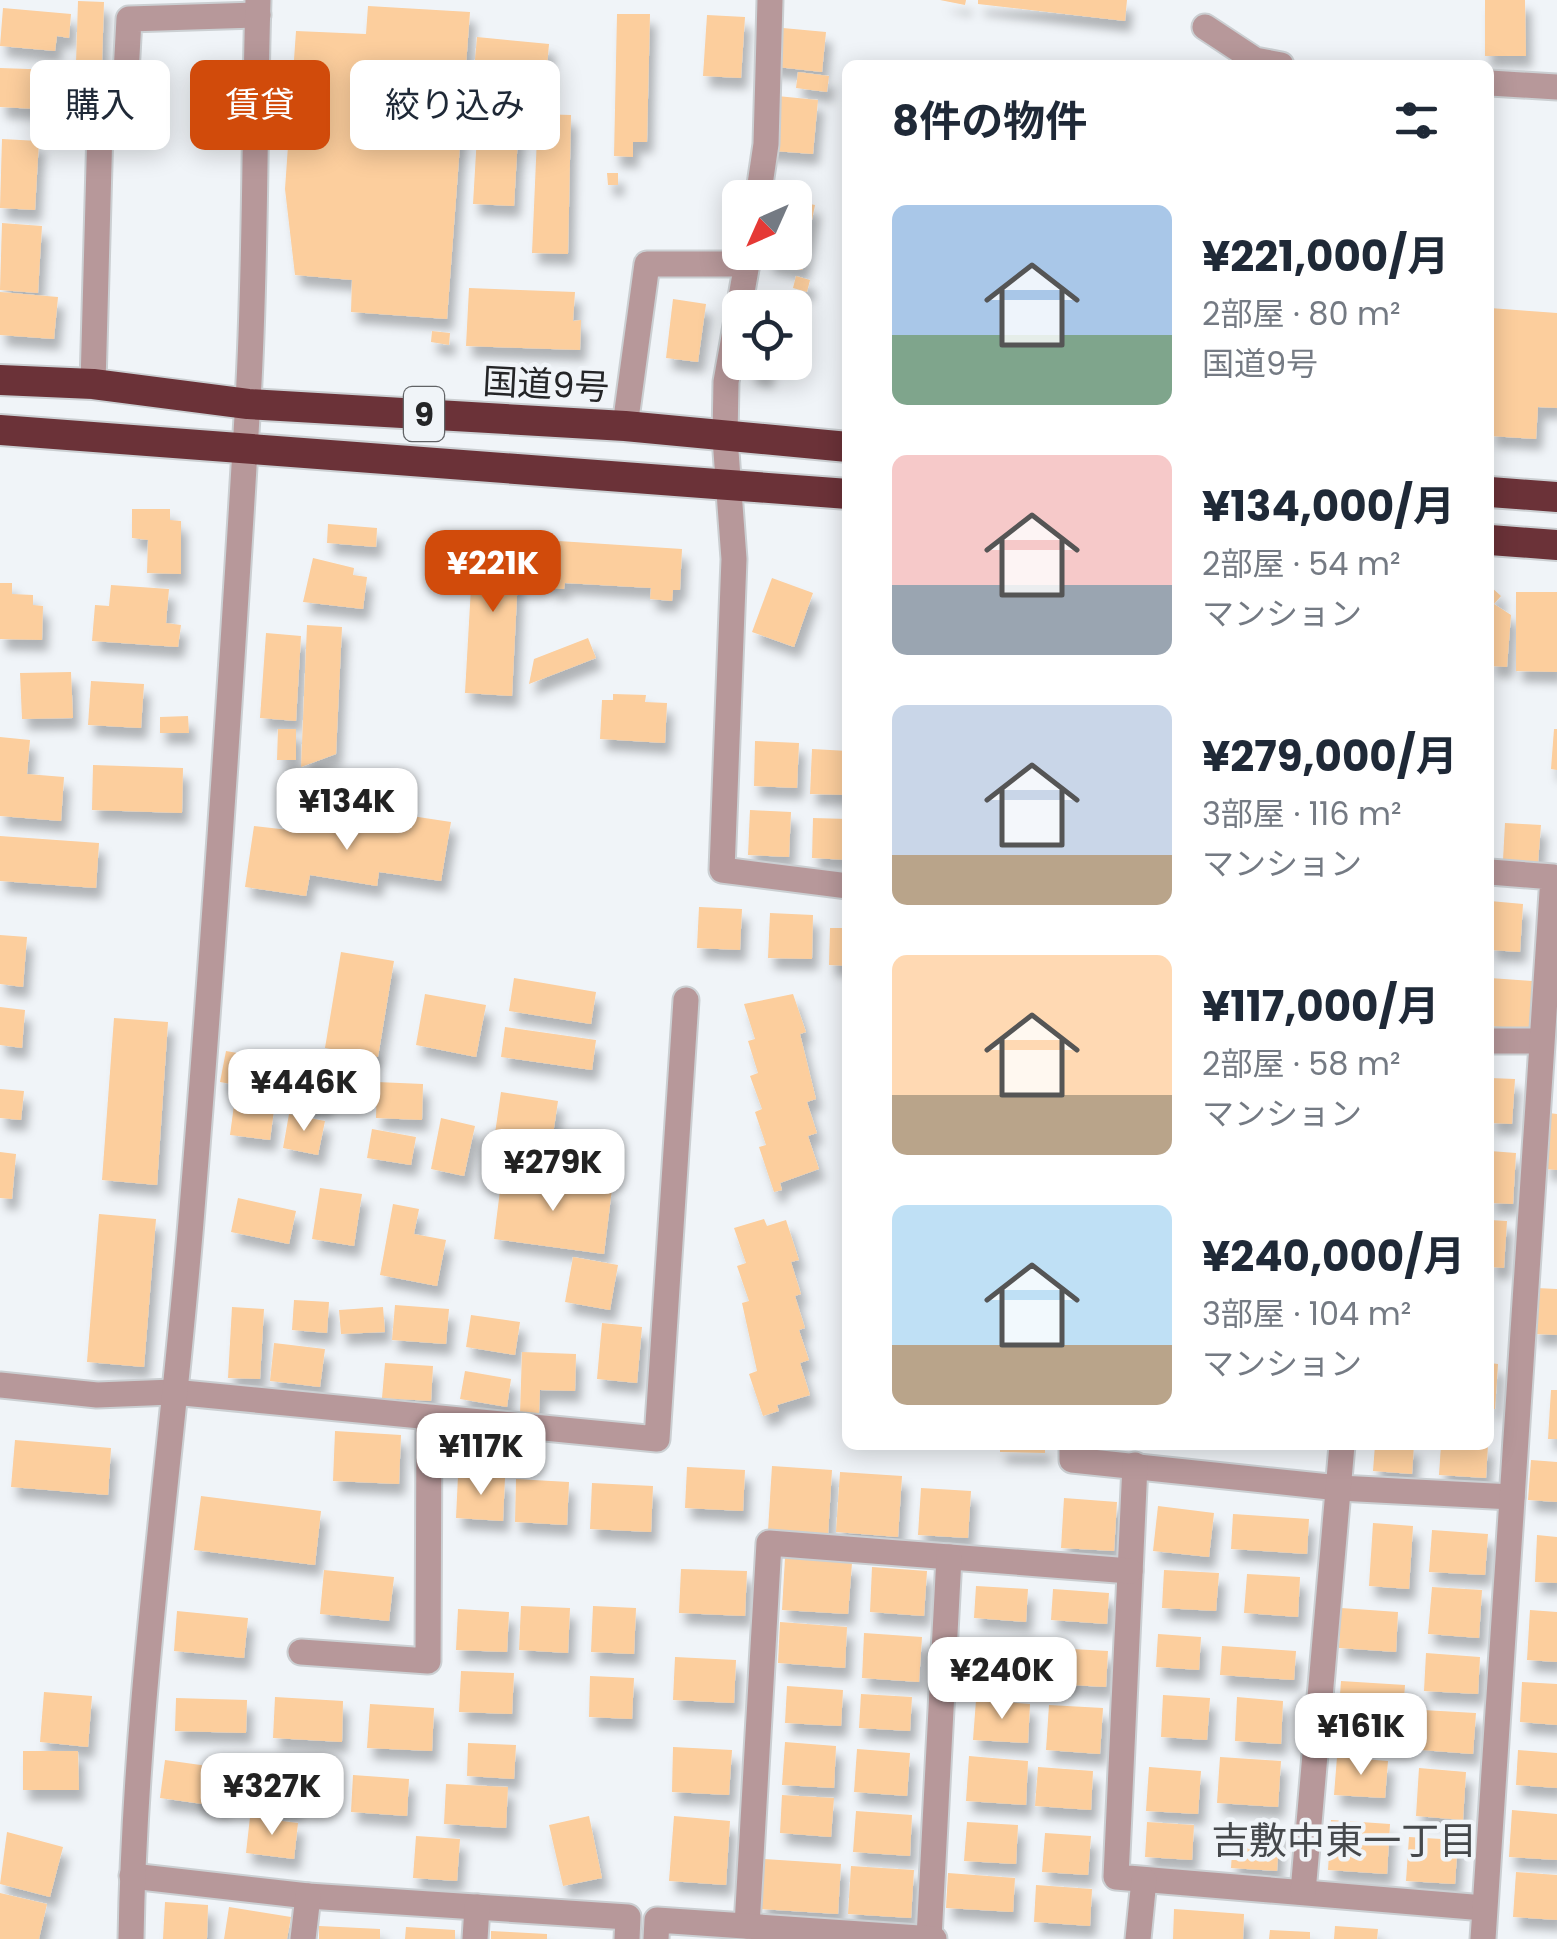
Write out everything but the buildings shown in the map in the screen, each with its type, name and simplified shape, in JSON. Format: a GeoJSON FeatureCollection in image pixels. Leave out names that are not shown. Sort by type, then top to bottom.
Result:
{"type":"FeatureCollection","features":[{"type":"Feature","properties":{"kind":"highway","name":"国道9号"},"geometry":{"type":"LineString","coordinates":[[0,380],[93,384],[248,404],[625,426],[842,447]]}},
{"type":"Feature","properties":{"kind":"highway","name":"9"},"geometry":{"type":"LineString","coordinates":[[0,430],[842,494]]}},
{"type":"Feature","properties":{"kind":"highway"},"geometry":{"type":"LineString","coordinates":[[1494,492],[1557,497]]}},
{"type":"Feature","properties":{"kind":"highway"},"geometry":{"type":"LineString","coordinates":[[1494,540],[1557,545]]}},
{"type":"Feature","properties":{"kind":"street"},"geometry":{"type":"LineString","coordinates":[[761,180],[766,144],[770,0]]}},
{"type":"Feature","properties":{"kind":"street"},"geometry":{"type":"LineString","coordinates":[[93,384],[101,90],[125,92],[129,19],[258,7],[248,404],[242,451],[216,923],[132,1876],[131,1939]]}},
{"type":"Feature","properties":{"kind":"street"},"geometry":{"type":"LineString","coordinates":[[1205,27],[1255,60]]}},
{"type":"Feature","properties":{"kind":"street"},"geometry":{"type":"LineString","coordinates":[[1494,83],[1557,87]]}},
{"type":"Feature","properties":{"kind":"street"},"geometry":{"type":"LineString","coordinates":[[625,426],[647,264],[722,260]]}},
{"type":"Feature","properties":{"kind":"street"},"geometry":{"type":"LineString","coordinates":[[746,270],[726,382],[725,438],[734,560],[722,870],[842,885]]}},
{"type":"Feature","properties":{"kind":"street"},"geometry":{"type":"LineString","coordinates":[[1483,1939],[1553,876],[1494,872]]}},
{"type":"Feature","properties":{"kind":"street"},"geometry":{"type":"LineString","coordinates":[[0,1385],[97,1395],[173,1392],[658,1439],[686,1000]]}},
{"type":"Feature","properties":{"kind":"street"},"geometry":{"type":"LineString","coordinates":[[1494,1041],[1540,1042]]}},
{"type":"Feature","properties":{"kind":"street"},"geometry":{"type":"LineString","coordinates":[[301,1652],[428,1661],[430,1418]]}},
{"type":"Feature","properties":{"kind":"street"},"geometry":{"type":"LineString","coordinates":[[1072,1450],[1072,1460],[1135,1465],[1168,1456],[1339,1488],[1512,1497]]}},
{"type":"Feature","properties":{"kind":"street"},"geometry":{"type":"LineString","coordinates":[[1303,1892],[1342,1450]]}},
{"type":"Feature","properties":{"kind":"street"},"geometry":{"type":"LineString","coordinates":[[1135,1465],[1116,1877],[1484,1908]]}},
{"type":"Feature","properties":{"kind":"street"},"geometry":{"type":"LineString","coordinates":[[747,1926],[768,1543],[1130,1572]]}},
{"type":"Feature","properties":{"kind":"street"},"geometry":{"type":"LineString","coordinates":[[656,1939],[658,1920],[822,1935],[932,1939],[949,1557]]}},
{"type":"Feature","properties":{"kind":"street"},"geometry":{"type":"LineString","coordinates":[[132,1876],[308,1896],[628,1916],[627,1939]]}},
{"type":"Feature","properties":{"kind":"street"},"geometry":{"type":"LineString","coordinates":[[1138,1939],[1144,1880]]}},
{"type":"Feature","properties":{"kind":"street"},"geometry":{"type":"LineString","coordinates":[[303,1939],[308,1896]]}},
{"type":"Feature","properties":{"kind":"street"},"geometry":{"type":"LineString","coordinates":[[475,1939],[477,1906]]}},
{"type":"Feature","properties":{"kind":"district","name":"吉敷中東一丁目"},"geometry":{"type":"Point","coordinates":[1344,1840]}}]}
